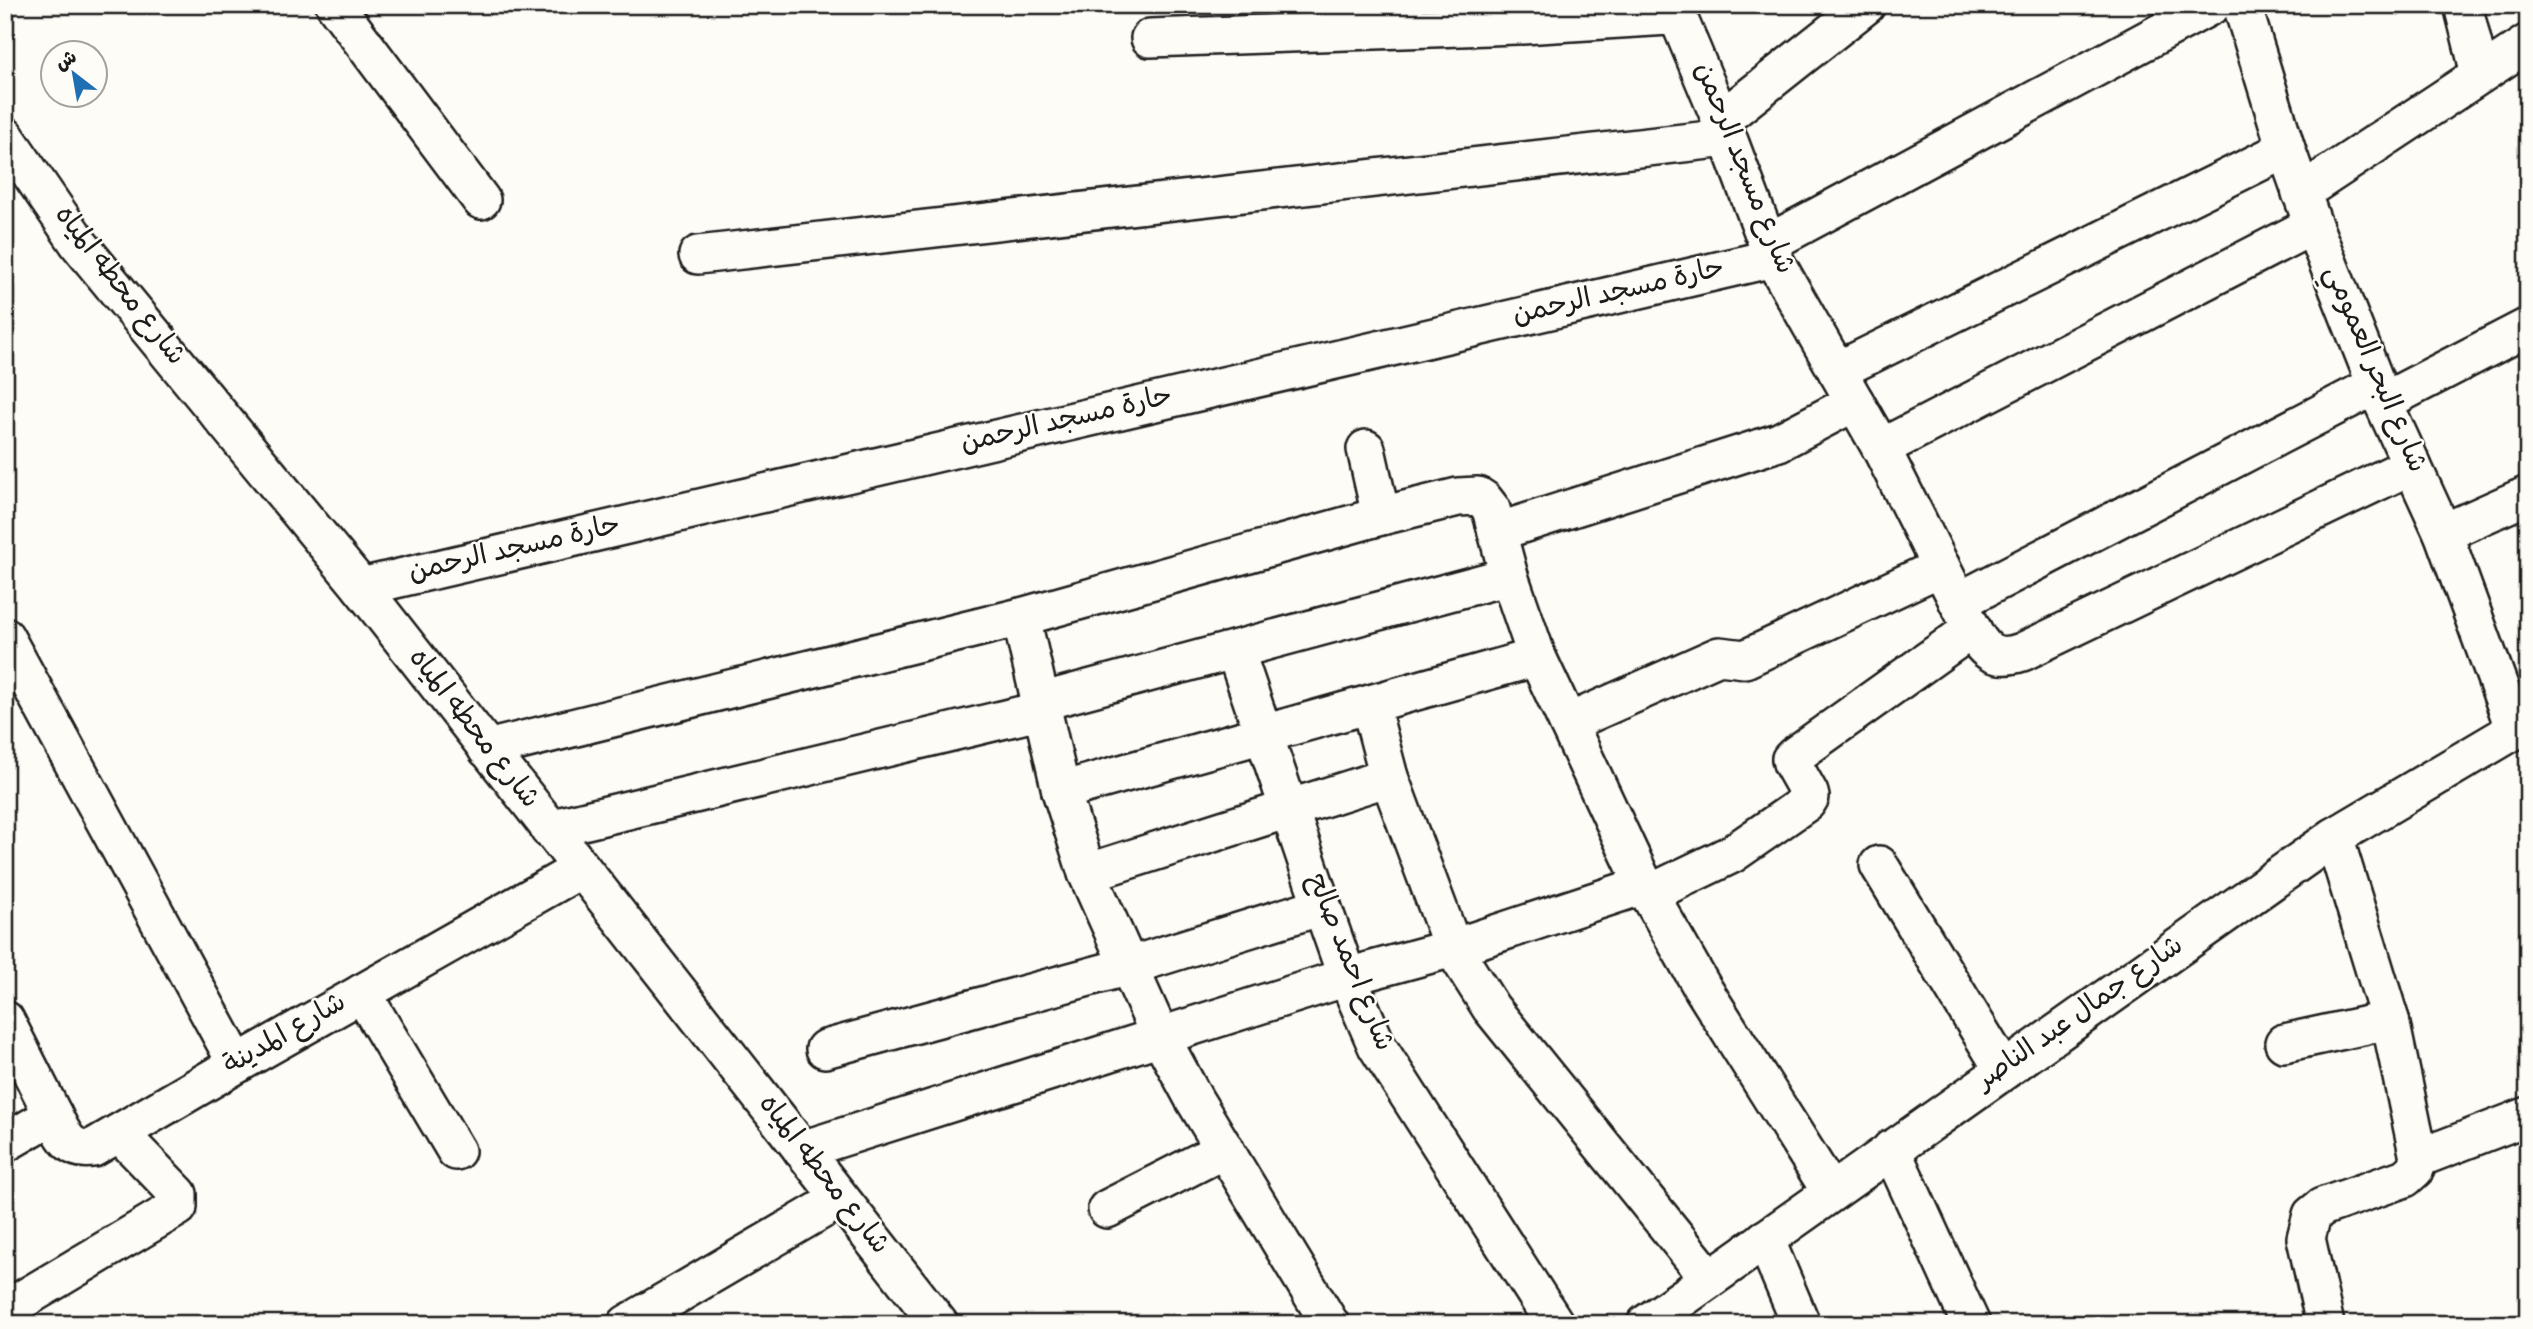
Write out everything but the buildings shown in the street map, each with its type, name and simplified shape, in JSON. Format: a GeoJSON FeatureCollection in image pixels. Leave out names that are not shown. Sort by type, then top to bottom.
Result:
{"type":"FeatureCollection","features":[{"type":"Feature","properties":{"kind":"street"},"geometry":{"type":"LineString","coordinates":[[335,5],[481,201]]}},
{"type":"Feature","properties":{"kind":"street"},"geometry":{"type":"LineString","coordinates":[[698,255],[1724,129],[1866,5]]}},
{"type":"Feature","properties":{"kind":"street","name":"حارة مسجد الرحمن"},"geometry":{"type":"LineString","coordinates":[[361,587],[1770,251],[2212,5]]}},
{"type":"Feature","properties":{"kind":"street","name":"شارع البحر العمومي"},"geometry":{"type":"LineString","coordinates":[[2242,5],[2307,209],[2380,393],[2443,533],[2521,728]]}},
{"type":"Feature","properties":{"kind":"street"},"geometry":{"type":"LineString","coordinates":[[2463,5],[2480,74]]}},
{"type":"Feature","properties":{"kind":"street"},"geometry":{"type":"LineString","coordinates":[[1150,38],[1512,15]]}},
{"type":"Feature","properties":{"kind":"street","name":"شارع مسجد الرحمن"},"geometry":{"type":"LineString","coordinates":[[1512,15],[1670,16],[1681,22],[1770,251],[1881,448],[1965,616],[1987,650],[2010,656],[2022,652],[2412,465]]}},
{"type":"Feature","properties":{"kind":"street"},"geometry":{"type":"LineString","coordinates":[[1881,448],[2307,209],[2480,74],[2528,43]]}},
{"type":"Feature","properties":{"kind":"street","name":"شارع محطه المياه"},"geometry":{"type":"LineString","coordinates":[[5,136],[79,244],[361,587],[939,1324]]}},
{"type":"Feature","properties":{"kind":"street"},"geometry":{"type":"LineString","coordinates":[[1838,370],[2286,149]]}},
{"type":"Feature","properties":{"kind":"street"},"geometry":{"type":"LineString","coordinates":[[802,1150],[1348,977],[1647,889],[1732,854],[1807,802],[1809,793],[1791,759],[1965,616],[2380,393],[2528,327]]}},
{"type":"Feature","properties":{"kind":"street"},"geometry":{"type":"LineString","coordinates":[[1497,532],[1779,442],[1855,402]]}},
{"type":"Feature","properties":{"kind":"street"},"geometry":{"type":"LineString","coordinates":[[1366,449],[1381,516]]}},
{"type":"Feature","properties":{"kind":"street"},"geometry":{"type":"LineString","coordinates":[[2443,533],[2528,495]]}},
{"type":"Feature","properties":{"kind":"street"},"geometry":{"type":"LineString","coordinates":[[487,749],[1021,617],[1381,516],[1458,497],[1478,496],[1491,509],[1509,576],[1536,657],[1647,889],[1702,987],[1831,1192]]}},
{"type":"Feature","properties":{"kind":"street"},"geometry":{"type":"LineString","coordinates":[[1568,723],[1718,656],[1745,659],[1941,567]]}},
{"type":"Feature","properties":{"kind":"street"},"geometry":{"type":"LineString","coordinates":[[549,829],[1042,706],[1509,576]]}},
{"type":"Feature","properties":{"kind":"street"},"geometry":{"type":"LineString","coordinates":[[1021,617],[1061,791],[1087,873],[1160,1036],[1194,1099],[1331,1324]]}},
{"type":"Feature","properties":{"kind":"street"},"geometry":{"type":"LineString","coordinates":[[5,637],[237,1064]]}},
{"type":"Feature","properties":{"kind":"street","name":"شارع احمد صالح"},"geometry":{"type":"LineString","coordinates":[[1236,650],[1322,906],[1377,1046],[1555,1324]]}},
{"type":"Feature","properties":{"kind":"street"},"geometry":{"type":"LineString","coordinates":[[1061,791],[1536,657]]}},
{"type":"Feature","properties":{"kind":"street"},"geometry":{"type":"LineString","coordinates":[[1370,705],[1390,777],[1453,948],[1491,1008],[1709,1278]]}},
{"type":"Feature","properties":{"kind":"street","name":"شارع جمال عبد الناصر"},"geometry":{"type":"LineString","coordinates":[[1646,1324],[2334,837],[2521,728]]}},
{"type":"Feature","properties":{"kind":"street"},"geometry":{"type":"LineString","coordinates":[[1087,873],[1390,777]]}},
{"type":"Feature","properties":{"kind":"street"},"geometry":{"type":"LineString","coordinates":[[2325,1324],[2306,1238],[2312,1215],[2322,1207],[2406,1178],[2415,1169],[2418,1158],[2390,1020],[2334,837]]}},
{"type":"Feature","properties":{"kind":"street"},"geometry":{"type":"LineString","coordinates":[[1879,865],[2003,1069]]}},
{"type":"Feature","properties":{"kind":"street","name":"شارع المدينة"},"geometry":{"type":"LineString","coordinates":[[53,1115],[65,1137],[81,1150],[93,1148],[581,869]]}},
{"type":"Feature","properties":{"kind":"street"},"geometry":{"type":"LineString","coordinates":[[825,1049],[1129,966],[1322,906]]}},
{"type":"Feature","properties":{"kind":"street"},"geometry":{"type":"LineString","coordinates":[[362,993],[456,1151]]}},
{"type":"Feature","properties":{"kind":"street"},"geometry":{"type":"LineString","coordinates":[[5,1020],[53,1115],[5,1143]]}},
{"type":"Feature","properties":{"kind":"street"},"geometry":{"type":"LineString","coordinates":[[2284,1043],[2390,1020]]}},
{"type":"Feature","properties":{"kind":"street"},"geometry":{"type":"LineString","coordinates":[[2418,1158],[2528,1116]]}},
{"type":"Feature","properties":{"kind":"street"},"geometry":{"type":"LineString","coordinates":[[5,1310],[177,1207],[177,1194],[120,1133]]}},
{"type":"Feature","properties":{"kind":"street"},"geometry":{"type":"LineString","coordinates":[[1107,1209],[1225,1149]]}},
{"type":"Feature","properties":{"kind":"street"},"geometry":{"type":"LineString","coordinates":[[1891,1149],[1971,1324]]}},
{"type":"Feature","properties":{"kind":"street"},"geometry":{"type":"LineString","coordinates":[[627,1324],[840,1199]]}},
{"type":"Feature","properties":{"kind":"street"},"geometry":{"type":"LineString","coordinates":[[1765,1239],[1801,1324]]}}]}
